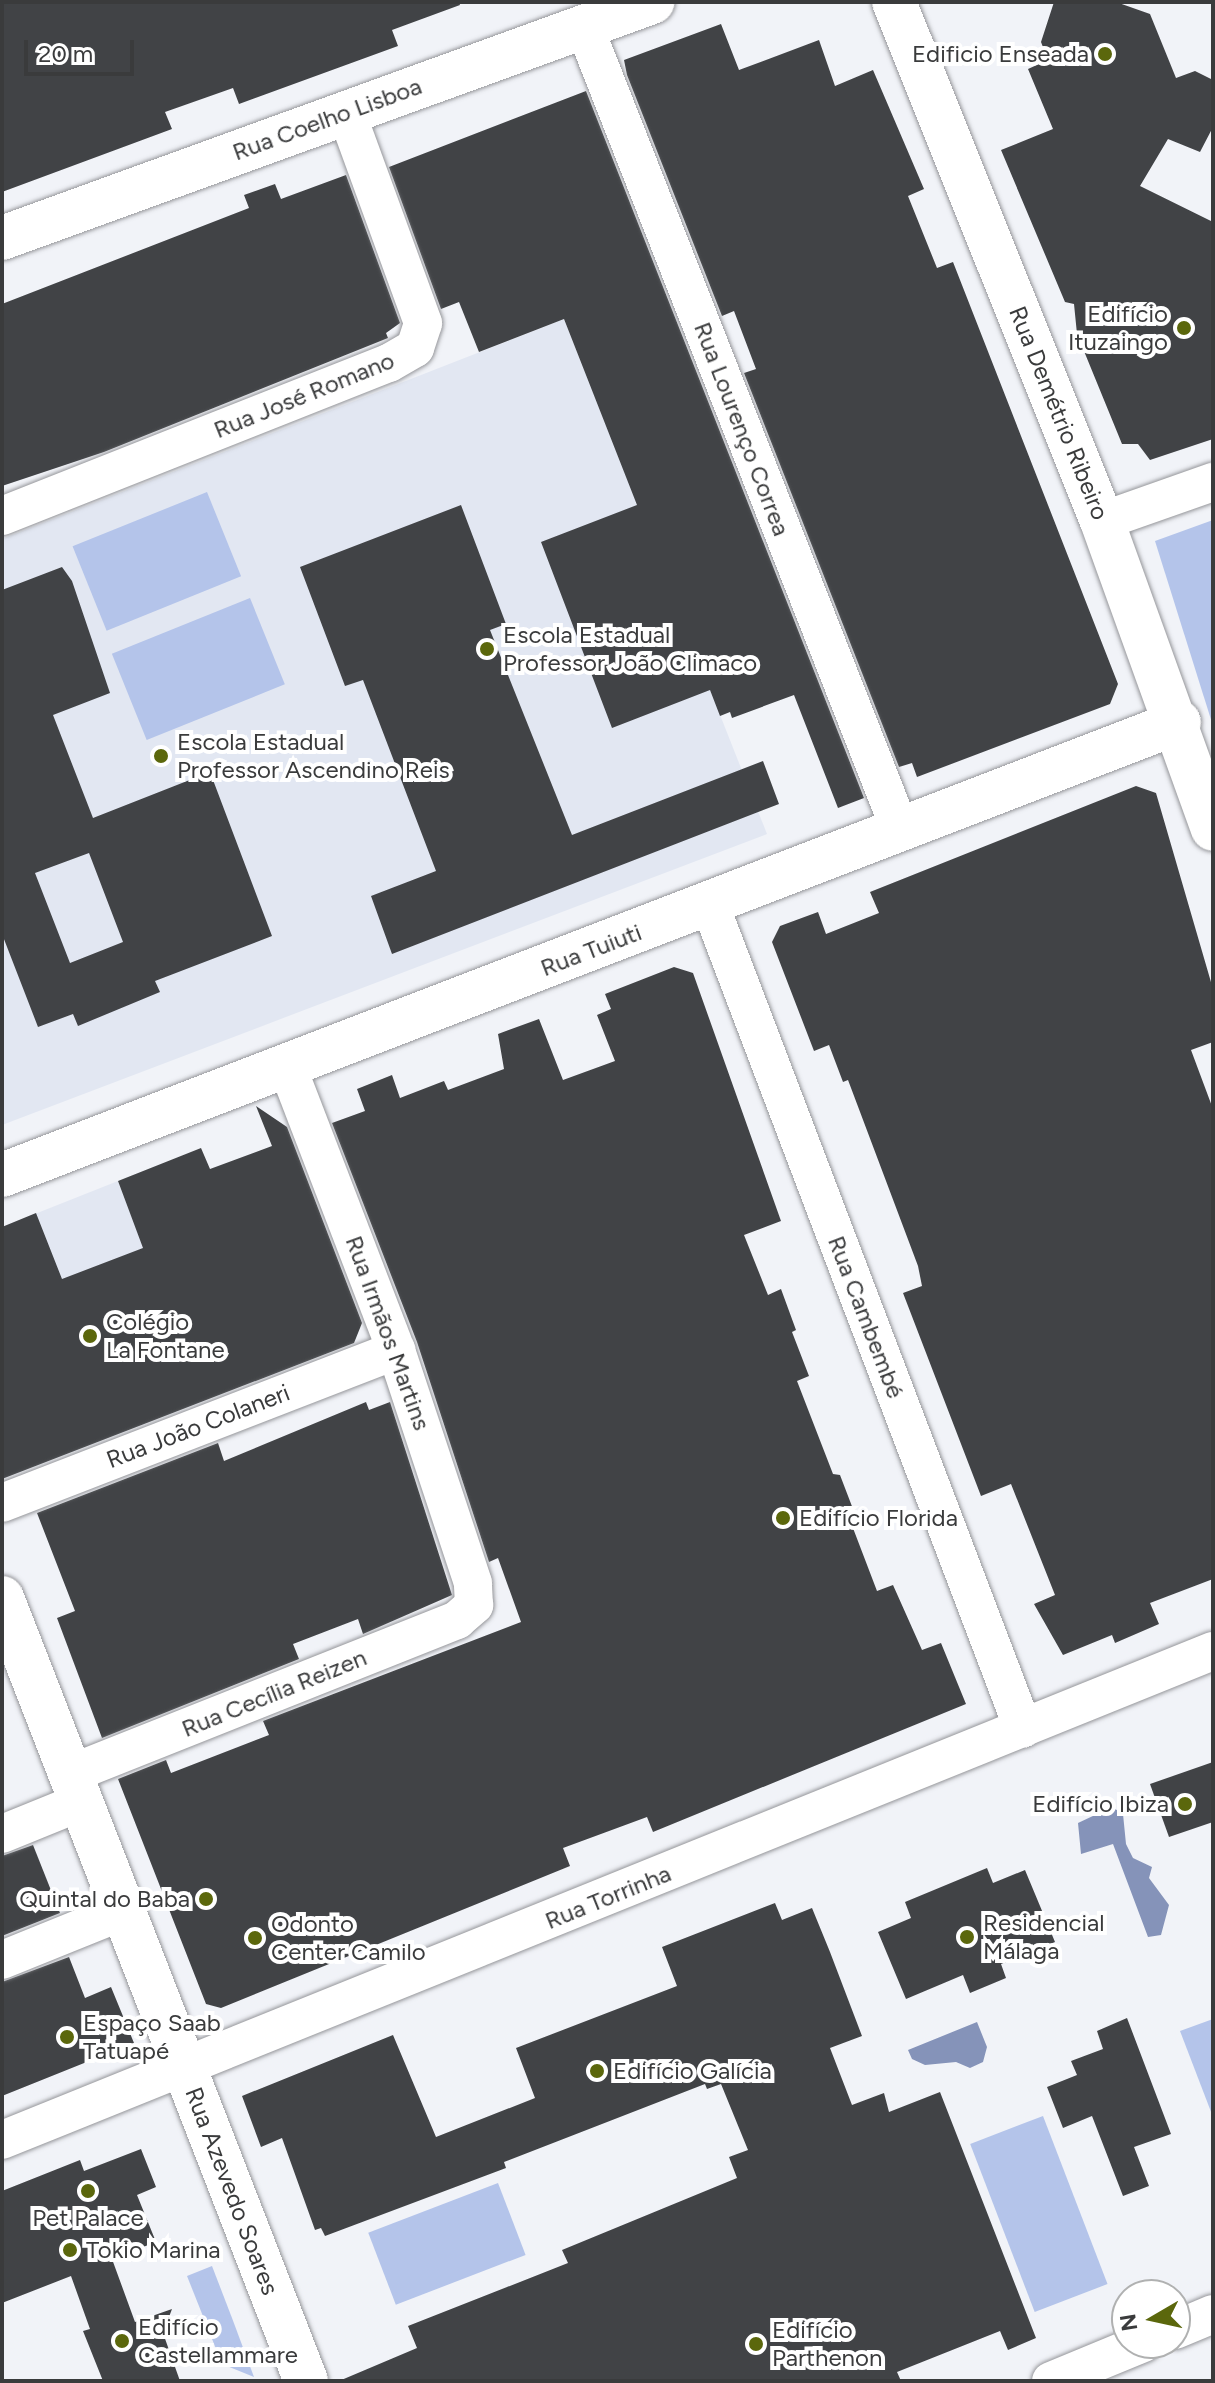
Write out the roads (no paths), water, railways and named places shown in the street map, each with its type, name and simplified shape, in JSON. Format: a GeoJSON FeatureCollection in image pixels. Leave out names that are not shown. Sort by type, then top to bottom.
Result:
{"type":"FeatureCollection","features":[{"type":"Feature","properties":{"kind":"street","name":"Rua Coelho Lisboa"},"geometry":{"type":"LineString","coordinates":[[2,238],[652,2]]}},
{"type":"Feature","properties":{"kind":"street","name":"Rua Demétrio Ribeiro"},"geometry":{"type":"LineString","coordinates":[[894,2],[1102,521],[1179,722],[1213,829]]}},
{"type":"Feature","properties":{"kind":"street","name":"Rua Lourenço Correa"},"geometry":{"type":"LineString","coordinates":[[584,26],[901,832]]}},
{"type":"Feature","properties":{"kind":"street","name":"Rua José Romano"},"geometry":{"type":"LineString","coordinates":[[2,516],[389,363],[415,348],[423,323],[346,112]]}},
{"type":"Feature","properties":{"kind":"street"},"geometry":{"type":"LineString","coordinates":[[1102,521],[1213,482]]}},
{"type":"Feature","properties":{"kind":"street","name":"Rua Tuiuti"},"geometry":{"type":"LineString","coordinates":[[2,1175],[901,832],[1179,722]]}},
{"type":"Feature","properties":{"kind":"street","name":"Rua Cambembé"},"geometry":{"type":"LineString","coordinates":[[710,905],[1023,1728]]}},
{"type":"Feature","properties":{"kind":"street","name":"Rua Irmãos Martins"},"geometry":{"type":"LineString","coordinates":[[287,1066],[396,1350],[470,1573],[474,1605]]}},
{"type":"Feature","properties":{"kind":"street","name":"Rua João Colaneri"},"geometry":{"type":"LineString","coordinates":[[2,1503],[396,1350]]}},
{"type":"Feature","properties":{"kind":"street","name":"Rua Azevedo Soares"},"geometry":{"type":"LineString","coordinates":[[2,1598],[306,2381]]}},
{"type":"Feature","properties":{"kind":"street","name":"Rua Cecília Reizen"},"geometry":{"type":"LineString","coordinates":[[76,1788],[457,1620],[474,1605]]}},
{"type":"Feature","properties":{"kind":"street","name":"Rua Torrinha"},"geometry":{"type":"LineString","coordinates":[[2,2140],[1213,1651]]}},
{"type":"Feature","properties":{"kind":"street"},"geometry":{"type":"LineString","coordinates":[[2,1834],[76,1788]]}},
{"type":"Feature","properties":{"kind":"street"},"geometry":{"type":"LineString","coordinates":[[2,1960],[123,1911]]}},
{"type":"Feature","properties":{"kind":"street"},"geometry":{"type":"LineString","coordinates":[[1191,2323],[1213,2314]]}},
{"type":"Feature","properties":{"kind":"street"},"geometry":{"type":"LineString","coordinates":[[1051,2381],[1111,2356]]}},
{"type":"Feature","properties":{"kind":"place","name":"Edificio Enseada"},"geometry":{"type":"Point","coordinates":[1105,54]}},
{"type":"Feature","properties":{"kind":"place","name":"Edifício Ituzaingo"},"geometry":{"type":"Point","coordinates":[1184,328]}},
{"type":"Feature","properties":{"kind":"place","name":"Escola Estadual Professor João Climaco"},"geometry":{"type":"Point","coordinates":[487,649]}},
{"type":"Feature","properties":{"kind":"place","name":"Escola Estadual Professor Ascendino Reis"},"geometry":{"type":"Point","coordinates":[161,756]}},
{"type":"Feature","properties":{"kind":"place","name":"Colégio La Fontane"},"geometry":{"type":"Point","coordinates":[90,1336]}},
{"type":"Feature","properties":{"kind":"place","name":"Edifício Florida"},"geometry":{"type":"Point","coordinates":[783,1518]}},
{"type":"Feature","properties":{"kind":"place","name":"Edifício Ibiza"},"geometry":{"type":"Point","coordinates":[1185,1804]}},
{"type":"Feature","properties":{"kind":"place","name":"Quintal do Baba"},"geometry":{"type":"Point","coordinates":[206,1899]}},
{"type":"Feature","properties":{"kind":"place","name":"Residencial Málaga"},"geometry":{"type":"Point","coordinates":[967,1937]}},
{"type":"Feature","properties":{"kind":"place","name":"Odonto Center Camilo"},"geometry":{"type":"Point","coordinates":[255,1938]}},
{"type":"Feature","properties":{"kind":"place","name":"Espaço Saab Tatuapé"},"geometry":{"type":"Point","coordinates":[67,2037]}},
{"type":"Feature","properties":{"kind":"place","name":"Edifício Galícia"},"geometry":{"type":"Point","coordinates":[597,2071]}},
{"type":"Feature","properties":{"kind":"place","name":"Pet Palace"},"geometry":{"type":"Point","coordinates":[88,2191]}},
{"type":"Feature","properties":{"kind":"place","name":"Tokio Marina"},"geometry":{"type":"Point","coordinates":[70,2250]}},
{"type":"Feature","properties":{"kind":"place","name":"Edifício Castellammare"},"geometry":{"type":"Point","coordinates":[122,2341]}},
{"type":"Feature","properties":{"kind":"place","name":"Edifício Parthenon"},"geometry":{"type":"Point","coordinates":[756,2344]}}]}
